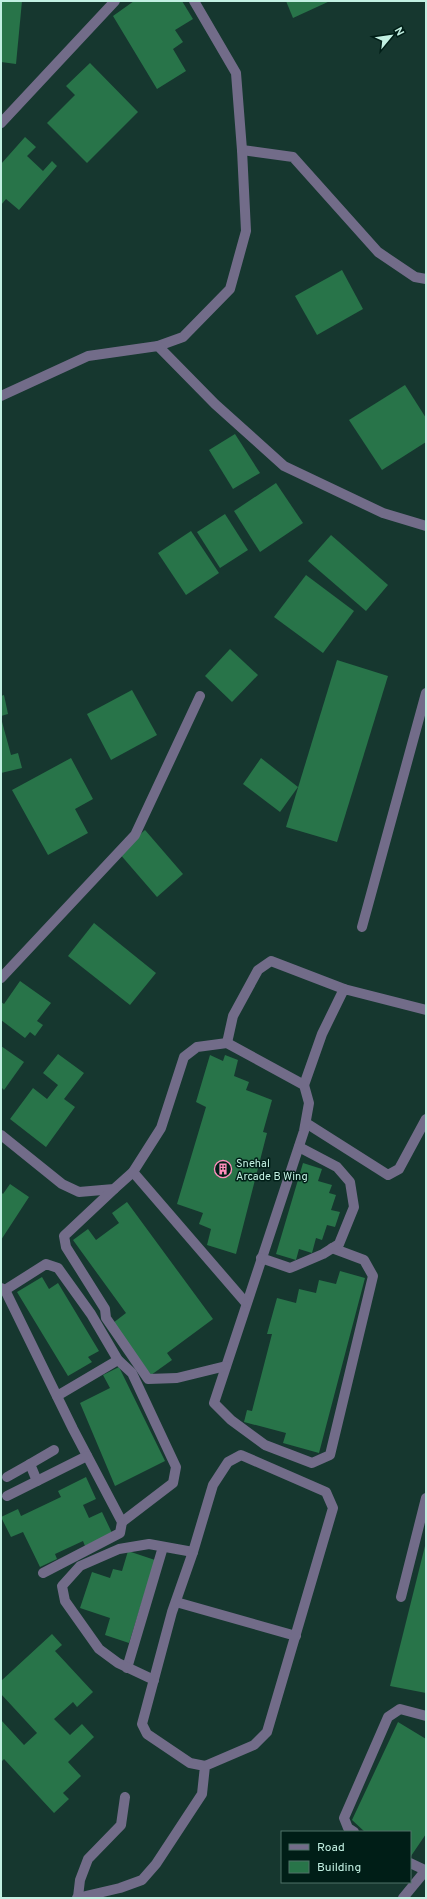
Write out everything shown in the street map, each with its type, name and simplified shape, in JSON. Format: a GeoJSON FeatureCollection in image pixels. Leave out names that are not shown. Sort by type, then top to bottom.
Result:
{"type":"FeatureCollection","features":[{"type":"Feature","properties":{"kind":"street"},"geometry":{"type":"LineString","coordinates":[[1,123],[115,1]]}},
{"type":"Feature","properties":{"kind":"street"},"geometry":{"type":"LineString","coordinates":[[1,396],[88,356],[158,346],[183,337],[230,289],[246,231],[236,73],[194,1]]}},
{"type":"Feature","properties":{"kind":"street"},"geometry":{"type":"LineString","coordinates":[[242,150],[293,157],[378,252],[415,277],[426,279]]}},
{"type":"Feature","properties":{"kind":"street"},"geometry":{"type":"LineString","coordinates":[[158,346],[215,404],[284,466],[383,513],[426,526]]}},
{"type":"Feature","properties":{"kind":"street"},"geometry":{"type":"LineString","coordinates":[[362,927],[426,693]]}},
{"type":"Feature","properties":{"kind":"street"},"geometry":{"type":"LineString","coordinates":[[1,978],[135,835],[200,696]]}},
{"type":"Feature","properties":{"kind":"street"},"geometry":{"type":"LineString","coordinates":[[227,1043],[233,1016],[258,970],[271,961],[344,989],[426,1010]]}},
{"type":"Feature","properties":{"kind":"street"},"geometry":{"type":"LineString","coordinates":[[332,1248],[364,1260],[373,1276],[330,1455],[312,1462],[266,1445],[231,1420],[214,1403],[306,1123],[309,1103],[304,1085],[322,1034],[344,989]]}},
{"type":"Feature","properties":{"kind":"street"},"geometry":{"type":"LineString","coordinates":[[226,1366],[177,1378],[148,1379],[106,1318],[105,1309],[66,1247],[64,1236],[133,1172],[161,1128],[184,1057],[197,1047],[227,1043],[304,1085]]}},
{"type":"Feature","properties":{"kind":"street"},"geometry":{"type":"LineString","coordinates":[[306,1123],[388,1174],[399,1169],[426,1118]]}},
{"type":"Feature","properties":{"kind":"street"},"geometry":{"type":"LineString","coordinates":[[1,1135],[62,1184],[79,1192],[114,1189]]}},
{"type":"Feature","properties":{"kind":"street"},"geometry":{"type":"LineString","coordinates":[[261,1258],[290,1268],[323,1254],[339,1244],[354,1207],[350,1182],[337,1167],[299,1147]]}},
{"type":"Feature","properties":{"kind":"street"},"geometry":{"type":"LineString","coordinates":[[133,1172],[246,1303]]}},
{"type":"Feature","properties":{"kind":"street"},"geometry":{"type":"LineString","coordinates":[[43,1573],[120,1534],[122,1522],[3,1289],[46,1264],[58,1268],[91,1314],[118,1360],[132,1373],[176,1467],[174,1482],[122,1522]]}},
{"type":"Feature","properties":{"kind":"street"},"geometry":{"type":"LineString","coordinates":[[57,1396],[118,1360]]}},
{"type":"Feature","properties":{"kind":"street"},"geometry":{"type":"LineString","coordinates":[[7,1477],[54,1450]]}},
{"type":"Feature","properties":{"kind":"street"},"geometry":{"type":"LineString","coordinates":[[241,1455],[326,1492],[333,1508],[267,1732],[254,1744],[204,1766],[190,1762],[147,1734],[142,1724],[176,1602],[194,1552],[213,1485],[228,1462],[241,1455]]}},
{"type":"Feature","properties":{"kind":"street"},"geometry":{"type":"LineString","coordinates":[[7,1496],[87,1456]]}},
{"type":"Feature","properties":{"kind":"street"},"geometry":{"type":"LineString","coordinates":[[30,1464],[37,1481]]}},
{"type":"Feature","properties":{"kind":"street"},"geometry":{"type":"LineString","coordinates":[[401,1597],[426,1498]]}},
{"type":"Feature","properties":{"kind":"street"},"geometry":{"type":"LineString","coordinates":[[154,1680],[118,1663],[99,1649],[65,1601],[62,1586],[80,1566],[119,1550],[149,1544],[194,1552]]}},
{"type":"Feature","properties":{"kind":"street"},"geometry":{"type":"LineString","coordinates":[[127,1668],[163,1547]]}},
{"type":"Feature","properties":{"kind":"street"},"geometry":{"type":"LineString","coordinates":[[176,1602],[296,1636]]}},
{"type":"Feature","properties":{"kind":"street"},"geometry":{"type":"LineString","coordinates":[[352,1831],[348,1828],[344,1818],[388,1717],[400,1709],[426,1716]]}},
{"type":"Feature","properties":{"kind":"street"},"geometry":{"type":"LineString","coordinates":[[125,1797],[121,1825],[88,1859],[80,1880],[77,1898],[120,1888],[142,1880],[156,1864],[202,1794],[204,1766]]}},
{"type":"Feature","properties":{"kind":"street"},"geometry":{"type":"LineString","coordinates":[[404,1898],[426,1870],[411,1863]]}},
{"type":"Feature","properties":{"kind":"building"},"geometry":{"type":"Polygon","coordinates":[[[1,1],[22,1],[16,64],[1,62],[1,1]]]}},
{"type":"Feature","properties":{"kind":"building"},"geometry":{"type":"Polygon","coordinates":[[[134,1],[182,1],[193,19],[175,30],[183,42],[173,49],[186,71],[157,89],[113,16],[134,1]]]}},
{"type":"Feature","properties":{"kind":"building"},"geometry":{"type":"Polygon","coordinates":[[[286,1],[330,1],[293,18],[286,1]]]}},
{"type":"Feature","properties":{"kind":"building"},"geometry":{"type":"Polygon","coordinates":[[[90,63],[138,112],[87,163],[47,123],[75,95],[66,86],[90,63]]]}},
{"type":"Feature","properties":{"kind":"building"},"geometry":{"type":"Polygon","coordinates":[[[25,137],[36,147],[27,156],[43,171],[52,161],[57,166],[19,210],[6,199],[1,205],[1,164],[25,137]]]}},
{"type":"Feature","properties":{"kind":"building"},"geometry":{"type":"Polygon","coordinates":[[[342,270],[363,309],[317,335],[295,296],[342,270]]]}},
{"type":"Feature","properties":{"kind":"building"},"geometry":{"type":"Polygon","coordinates":[[[405,385],[426,418],[426,442],[382,470],[349,420],[405,385]]]}},
{"type":"Feature","properties":{"kind":"building"},"geometry":{"type":"Polygon","coordinates":[[[235,434],[260,473],[233,489],[209,450],[235,434]]]}},
{"type":"Feature","properties":{"kind":"building"},"geometry":{"type":"Polygon","coordinates":[[[276,483],[303,523],[260,552],[234,511],[276,483]]]}},
{"type":"Feature","properties":{"kind":"building"},"geometry":{"type":"Polygon","coordinates":[[[225,514],[248,550],[220,568],[197,532],[225,514]]]}},
{"type":"Feature","properties":{"kind":"building"},"geometry":{"type":"Polygon","coordinates":[[[191,531],[219,573],[186,595],[158,553],[191,531]]]}},
{"type":"Feature","properties":{"kind":"building"},"geometry":{"type":"Polygon","coordinates":[[[331,535],[388,585],[366,611],[308,561],[331,535]]]}},
{"type":"Feature","properties":{"kind":"building"},"geometry":{"type":"Polygon","coordinates":[[[306,575],[354,611],[323,653],[274,617],[306,575]]]}},
{"type":"Feature","properties":{"kind":"building"},"geometry":{"type":"Polygon","coordinates":[[[230,649],[258,675],[232,702],[205,676],[230,649]]]}},
{"type":"Feature","properties":{"kind":"building"},"geometry":{"type":"Polygon","coordinates":[[[337,660],[388,676],[337,842],[286,827],[337,660]]]}},
{"type":"Feature","properties":{"kind":"building"},"geometry":{"type":"Polygon","coordinates":[[[132,690],[157,735],[111,760],[87,714],[132,690]]]}},
{"type":"Feature","properties":{"kind":"building"},"geometry":{"type":"Polygon","coordinates":[[[4,695],[8,714],[1,716],[1,696],[4,695]]]}},
{"type":"Feature","properties":{"kind":"building"},"geometry":{"type":"Polygon","coordinates":[[[1,718],[11,755],[18,753],[22,768],[1,773],[1,718]]]}},
{"type":"Feature","properties":{"kind":"building"},"geometry":{"type":"Polygon","coordinates":[[[71,758],[93,799],[75,809],[88,833],[48,855],[12,790],[71,758]]]}},
{"type":"Feature","properties":{"kind":"building"},"geometry":{"type":"Polygon","coordinates":[[[261,758],[298,787],[280,812],[243,784],[261,758]]]}},
{"type":"Feature","properties":{"kind":"building"},"geometry":{"type":"Polygon","coordinates":[[[145,830],[183,874],[157,897],[119,853],[145,830]]]}},
{"type":"Feature","properties":{"kind":"building"},"geometry":{"type":"Polygon","coordinates":[[[94,923],[156,973],[130,1005],[68,956],[94,923]]]}},
{"type":"Feature","properties":{"kind":"building"},"geometry":{"type":"Polygon","coordinates":[[[20,981],[51,1003],[37,1021],[43,1025],[35,1036],[30,1032],[25,1038],[1,1020],[1,1002],[4,1004],[20,981]]]}},
{"type":"Feature","properties":{"kind":"building"},"geometry":{"type":"Polygon","coordinates":[[[1,1046],[24,1062],[4,1090],[1,1087],[1,1046]]]}},
{"type":"Feature","properties":{"kind":"building"},"geometry":{"type":"Polygon","coordinates":[[[58,1054],[84,1073],[64,1099],[75,1107],[46,1147],[10,1119],[33,1088],[47,1099],[58,1085],[43,1073],[58,1054]]]}},
{"type":"Feature","properties":{"kind":"building","name":"Snehal Arcade B Wing"},"geometry":{"type":"Polygon","coordinates":[[[210,1055],[223,1061],[225,1055],[238,1060],[234,1076],[249,1082],[246,1090],[272,1100],[263,1132],[267,1133],[236,1254],[207,1245],[211,1229],[199,1224],[203,1213],[177,1204],[206,1107],[196,1102],[210,1055]]]}},
{"type":"Feature","properties":{"kind":"building"},"geometry":{"type":"Polygon","coordinates":[[[303,1163],[322,1169],[318,1181],[332,1185],[329,1193],[336,1195],[331,1210],[340,1212],[335,1227],[327,1225],[322,1240],[316,1238],[312,1253],[299,1249],[296,1260],[276,1254],[303,1163]]]}},
{"type":"Feature","properties":{"kind":"building"},"geometry":{"type":"Polygon","coordinates":[[[10,1184],[29,1197],[1,1240],[1,1192],[3,1194],[10,1184]]]}},
{"type":"Feature","properties":{"kind":"building"},"geometry":{"type":"Polygon","coordinates":[[[127,1202],[213,1319],[167,1353],[172,1360],[151,1375],[113,1323],[126,1313],[73,1240],[88,1229],[96,1240],[119,1223],[112,1213],[127,1202]]]}},
{"type":"Feature","properties":{"kind":"building"},"geometry":{"type":"Polygon","coordinates":[[[340,1271],[365,1278],[319,1453],[283,1443],[286,1433],[244,1422],[247,1410],[252,1411],[272,1334],[267,1334],[277,1298],[296,1303],[299,1289],[316,1293],[319,1280],[336,1284],[340,1271]]]}},
{"type":"Feature","properties":{"kind":"building"},"geometry":{"type":"Polygon","coordinates":[[[42,1277],[49,1289],[58,1283],[99,1351],[88,1357],[92,1362],[68,1376],[17,1292],[42,1277]]]}},
{"type":"Feature","properties":{"kind":"building"},"geometry":{"type":"Polygon","coordinates":[[[119,1367],[165,1461],[115,1486],[80,1403],[110,1388],[103,1375],[119,1367]]]}},
{"type":"Feature","properties":{"kind":"building"},"geometry":{"type":"Polygon","coordinates":[[[86,1477],[96,1499],[83,1505],[89,1518],[102,1512],[112,1533],[85,1546],[83,1541],[55,1554],[57,1559],[40,1567],[23,1532],[11,1537],[1,1517],[18,1509],[21,1516],[61,1497],[58,1491],[86,1477]]]}},
{"type":"Feature","properties":{"kind":"building"},"geometry":{"type":"Polygon","coordinates":[[[426,1546],[426,1693],[390,1686],[426,1546]]]}},
{"type":"Feature","properties":{"kind":"building"},"geometry":{"type":"Polygon","coordinates":[[[128,1551],[155,1560],[129,1643],[105,1635],[110,1618],[80,1608],[92,1572],[110,1578],[113,1569],[122,1571],[128,1551]]]}},
{"type":"Feature","properties":{"kind":"building"},"geometry":{"type":"Polygon","coordinates":[[[52,1634],[62,1645],[55,1651],[93,1692],[77,1707],[73,1702],[54,1719],[70,1735],[82,1724],[94,1737],[68,1762],[81,1776],[63,1793],[69,1799],[54,1813],[4,1759],[1,1762],[1,1720],[24,1745],[37,1733],[1,1694],[1,1681],[52,1634]]]}},
{"type":"Feature","properties":{"kind":"building"},"geometry":{"type":"Polygon","coordinates":[[[398,1722],[426,1739],[426,1834],[411,1856],[411,1831],[364,1831],[352,1820],[398,1722]]]}},
{"type":"Feature","properties":{"kind":"place","name":"Snehal Arcade B Wing"},"geometry":{"type":"Point","coordinates":[223,1169]}}]}
